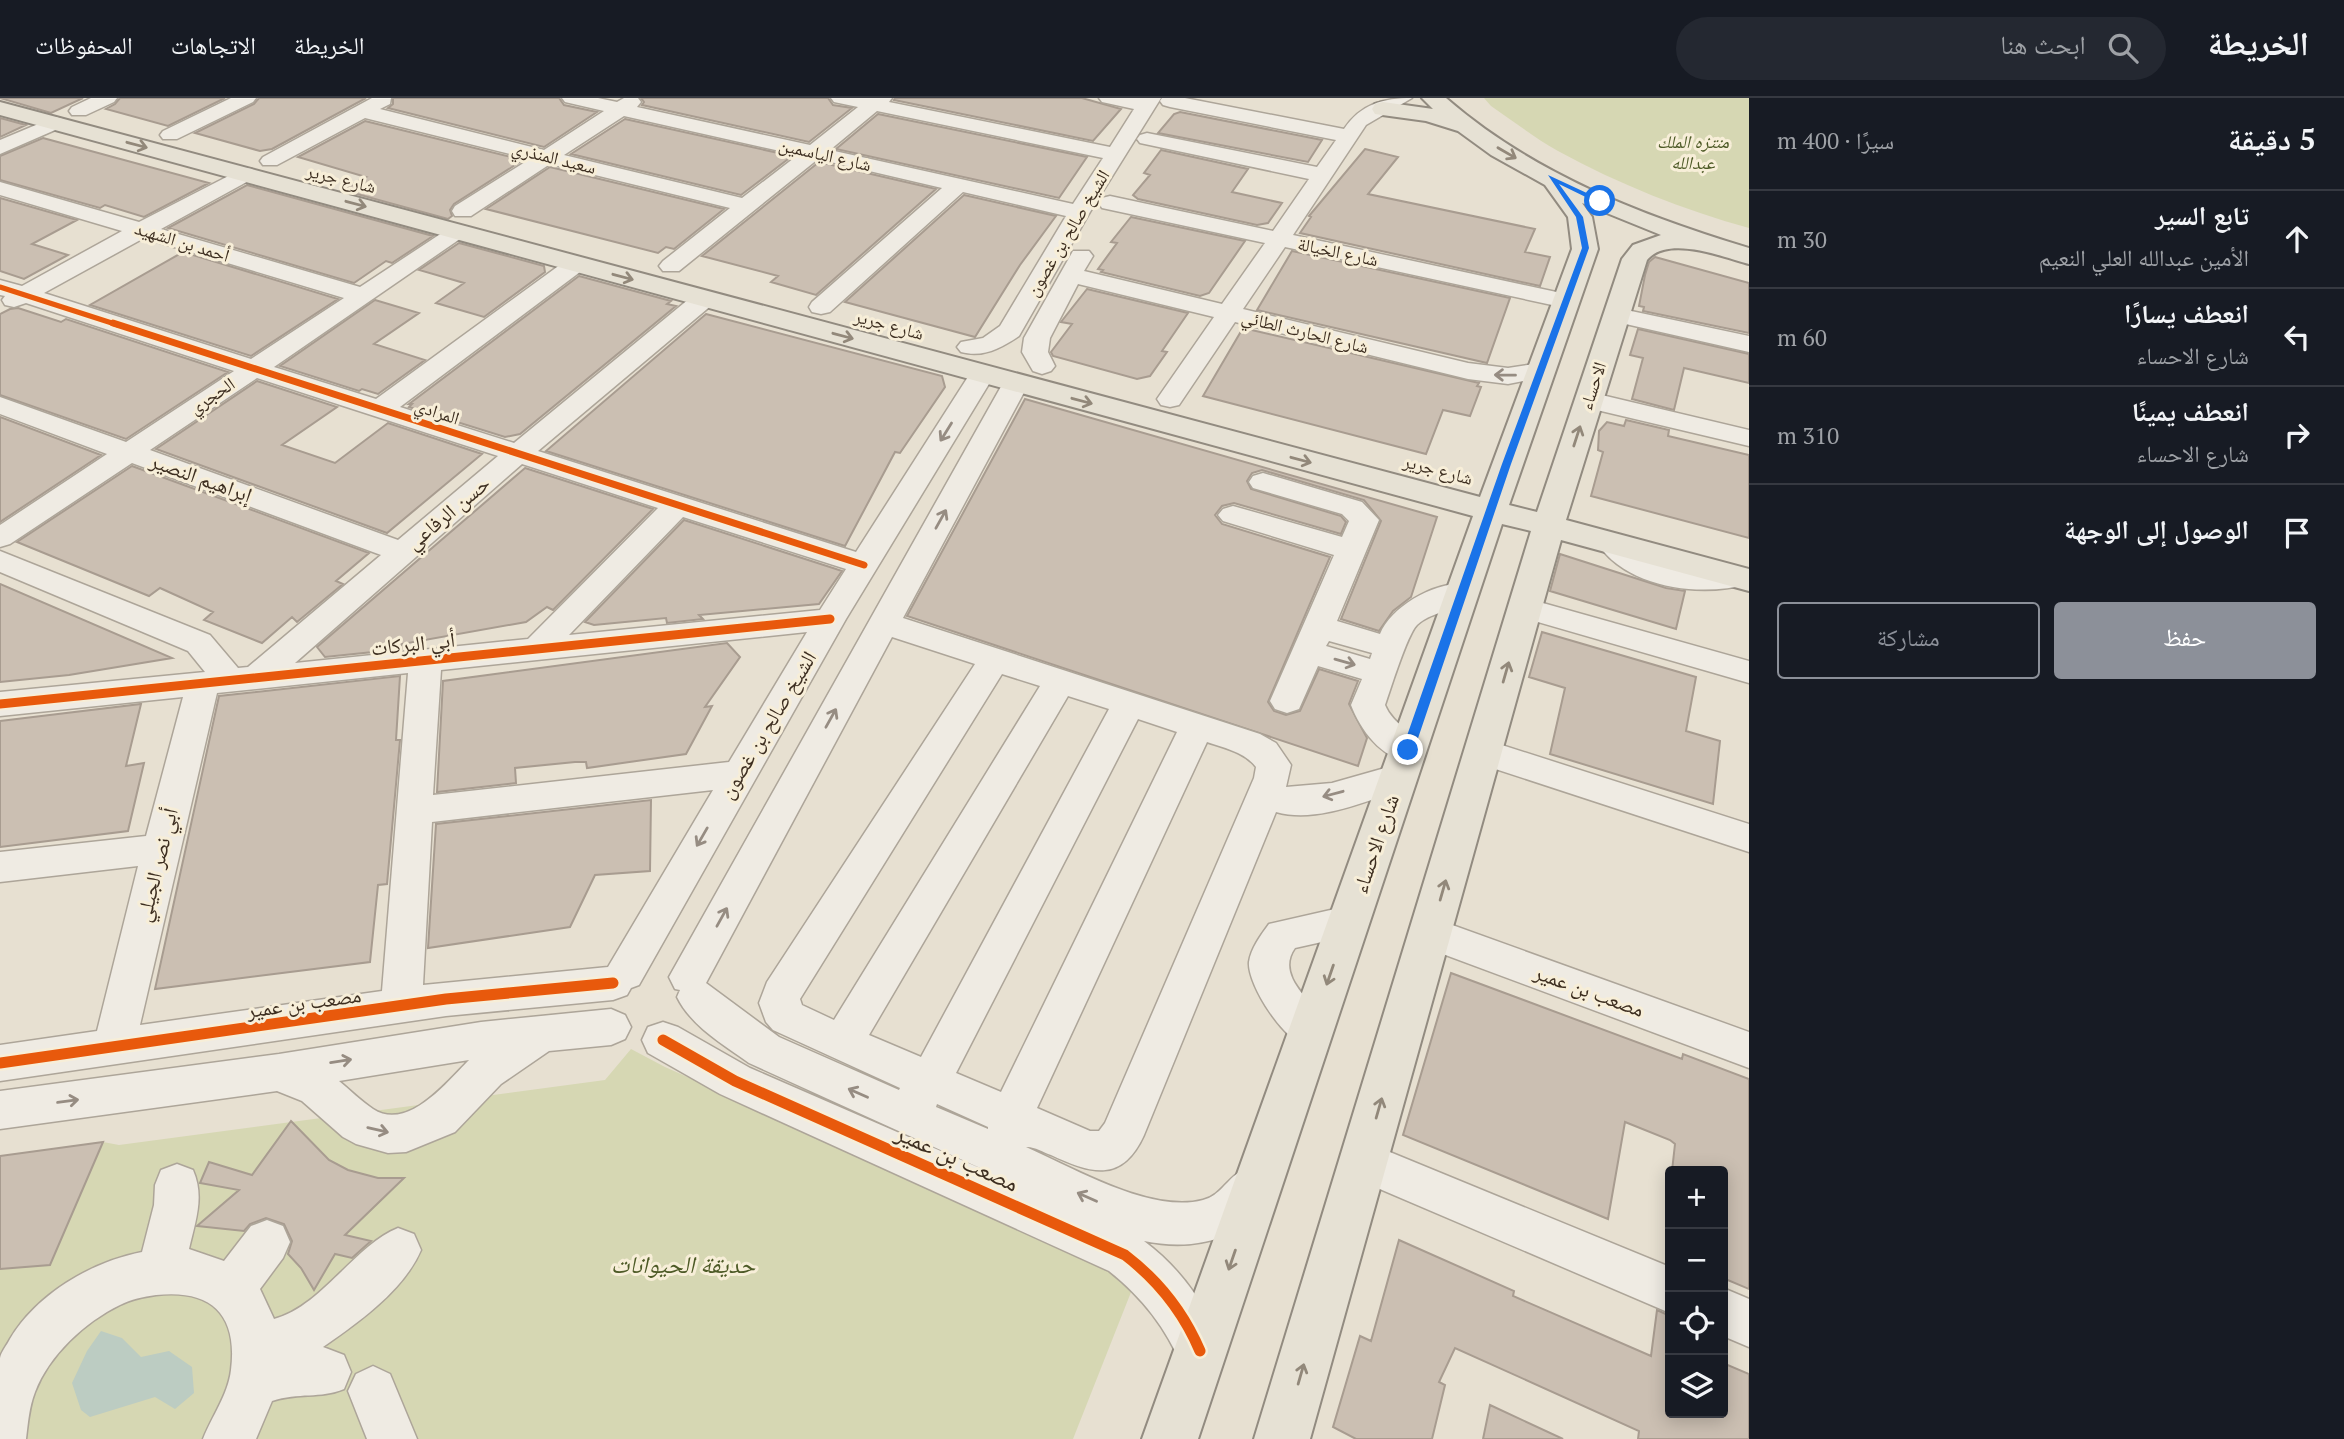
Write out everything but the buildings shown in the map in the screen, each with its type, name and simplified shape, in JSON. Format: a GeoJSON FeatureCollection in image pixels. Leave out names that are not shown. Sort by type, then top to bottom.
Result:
{"type":"FeatureCollection","features":[{"type":"Feature","properties":{"kind":"main road","name":"شارع جرير"},"geometry":{"type":"LineString","coordinates":[[29,98],[270,161],[461,222],[576,264],[704,299],[976,360]]}},
{"type":"Feature","properties":{"kind":"main road"},"geometry":{"type":"LineString","coordinates":[[1433,98],[1471,130],[1551,177],[1628,214],[1749,256]]}},
{"type":"Feature","properties":{"kind":"main road"},"geometry":{"type":"LineString","coordinates":[[1392,103],[1471,130]]}},
{"type":"Feature","properties":{"kind":"main road","name":"شارع جرير"},"geometry":{"type":"LineString","coordinates":[[0,108],[244,174],[671,267],[821,307],[976,360]]}},
{"type":"Feature","properties":{"kind":"main road","name":"شارع الاحساء"},"geometry":{"type":"LineString","coordinates":[[1170,1439],[1463,592],[1479,550],[1510,495],[1541,371],[1585,248],[1585,238],[1575,207],[1551,177]]}},
{"type":"Feature","properties":{"kind":"main road","name":"الاحساء"},"geometry":{"type":"LineString","coordinates":[[1510,495],[1552,482],[1567,467],[1639,253],[1658,244],[1688,242],[1722,248]]}},
{"type":"Feature","properties":{"kind":"main road"},"geometry":{"type":"LineString","coordinates":[[976,360],[1029,374],[1170,399],[1368,451]]}},
{"type":"Feature","properties":{"kind":"main road","name":"شارع جرير"},"geometry":{"type":"LineString","coordinates":[[1029,374],[1510,495],[1611,534],[1746,570]]}},
{"type":"Feature","properties":{"kind":"main road"},"geometry":{"type":"LineString","coordinates":[[1479,550],[1497,538],[1513,538],[1531,548],[1510,495]]}},
{"type":"Feature","properties":{"kind":"main road","name":"شارع الاحساء"},"geometry":{"type":"LineString","coordinates":[[1282,1439],[1525,608],[1510,495]]}},
{"type":"Feature","properties":{"kind":"street"},"geometry":{"type":"LineString","coordinates":[[79,111],[107,98]]}},
{"type":"Feature","properties":{"kind":"street"},"geometry":{"type":"LineString","coordinates":[[170,135],[246,98]]}},
{"type":"Feature","properties":{"kind":"street"},"geometry":{"type":"LineString","coordinates":[[270,161],[386,98]]}},
{"type":"Feature","properties":{"kind":"street","name":"شارع الياسمين"},"geometry":{"type":"LineString","coordinates":[[572,98],[629,103],[814,152],[1079,212]]}},
{"type":"Feature","properties":{"kind":"street"},"geometry":{"type":"LineString","coordinates":[[841,98],[877,101],[1115,154]]}},
{"type":"Feature","properties":{"kind":"street"},"geometry":{"type":"LineString","coordinates":[[1109,98],[1159,100],[1349,136]]}},
{"type":"Feature","properties":{"kind":"street","name":"الشيخ صالح بن غصون"},"geometry":{"type":"LineString","coordinates":[[1044,325],[1147,139],[1159,100]]}},
{"type":"Feature","properties":{"kind":"street","name":"الشيخ صالح بن غصون"},"geometry":{"type":"LineString","coordinates":[[1017,319],[1115,154],[1159,100]]}},
{"type":"Feature","properties":{"kind":"street"},"geometry":{"type":"LineString","coordinates":[[671,267],[877,101]]}},
{"type":"Feature","properties":{"kind":"street","name":"الحجري"},"geometry":{"type":"LineString","coordinates":[[0,538],[363,296],[547,157],[629,103]]}},
{"type":"Feature","properties":{"kind":"street"},"geometry":{"type":"LineString","coordinates":[[1170,399],[1362,117],[1392,103]]}},
{"type":"Feature","properties":{"kind":"street","name":"سعيد المنذري"},"geometry":{"type":"LineString","coordinates":[[362,111],[747,206]]}},
{"type":"Feature","properties":{"kind":"street"},"geometry":{"type":"LineString","coordinates":[[0,148],[55,123]]}},
{"type":"Feature","properties":{"kind":"street"},"geometry":{"type":"LineString","coordinates":[[1147,139],[1323,175]]}},
{"type":"Feature","properties":{"kind":"street"},"geometry":{"type":"LineString","coordinates":[[0,307],[12,290],[143,230],[244,174]]}},
{"type":"Feature","properties":{"kind":"street"},"geometry":{"type":"LineString","coordinates":[[821,307],[958,185]]}},
{"type":"Feature","properties":{"kind":"street","name":"أحمد بن الشهيد"},"geometry":{"type":"LineString","coordinates":[[0,188],[363,296]]}},
{"type":"Feature","properties":{"kind":"street","name":"شارع الخيالة"},"geometry":{"type":"LineString","coordinates":[[1110,203],[1566,301]]}},
{"type":"Feature","properties":{"kind":"street"},"geometry":{"type":"LineString","coordinates":[[380,409],[576,264]]}},
{"type":"Feature","properties":{"kind":"street","name":"شارع الحارث الطائي"},"geometry":{"type":"LineString","coordinates":[[1070,275],[1468,371],[1508,376],[1541,371]]}},
{"type":"Feature","properties":{"kind":"street","name":"المرادي"},"geometry":{"type":"LineString","coordinates":[[12,290],[516,455],[868,559]]}},
{"type":"Feature","properties":{"kind":"street","name":"حسن الرفاعي"},"geometry":{"type":"LineString","coordinates":[[230,680],[402,552],[704,299]]}},
{"type":"Feature","properties":{"kind":"street"},"geometry":{"type":"LineString","coordinates":[[1617,315],[1749,344]]}},
{"type":"Feature","properties":{"kind":"street"},"geometry":{"type":"LineString","coordinates":[[976,360],[999,341],[1017,319],[1035,327],[1044,325]]}},
{"type":"Feature","properties":{"kind":"street"},"geometry":{"type":"LineString","coordinates":[[619,978],[607,994],[604,1005],[605,1017],[621,1036],[634,1041],[663,1040],[684,1027],[696,1008],[693,987],[884,623],[1029,374],[1044,325]]}},
{"type":"Feature","properties":{"kind":"street","name":"الشيخ صالح بن غصون"},"geometry":{"type":"LineString","coordinates":[[619,978],[868,559],[976,360]]}},
{"type":"Feature","properties":{"kind":"street"},"geometry":{"type":"LineString","coordinates":[[1589,400],[1749,438]]}},
{"type":"Feature","properties":{"kind":"street","name":"إبراهيم النصير"},"geometry":{"type":"LineString","coordinates":[[0,405],[402,552]]}},
{"type":"Feature","properties":{"kind":"street"},"geometry":{"type":"LineString","coordinates":[[1264,482],[1358,512],[1363,525],[1287,701]]}},
{"type":"Feature","properties":{"kind":"street"},"geometry":{"type":"LineString","coordinates":[[538,648],[678,505]]}},
{"type":"Feature","properties":{"kind":"street"},"geometry":{"type":"LineString","coordinates":[[1233,515],[1352,551]]}},
{"type":"Feature","properties":{"kind":"street"},"geometry":{"type":"LineString","coordinates":[[868,559],[905,567],[917,563]]}},
{"type":"Feature","properties":{"kind":"street"},"geometry":{"type":"LineString","coordinates":[[0,561],[199,643],[230,680]]}},
{"type":"Feature","properties":{"kind":"street"},"geometry":{"type":"LineString","coordinates":[[1265,796],[1286,802],[1308,801],[1404,764],[1375,723],[1368,705],[1400,624],[1412,612],[1463,592]]}},
{"type":"Feature","properties":{"kind":"street"},"geometry":{"type":"LineString","coordinates":[[1525,608],[1749,672]]}},
{"type":"Feature","properties":{"kind":"street","name":"أبي البركات"},"geometry":{"type":"LineString","coordinates":[[0,704],[830,619]]}},
{"type":"Feature","properties":{"kind":"street"},"geometry":{"type":"LineString","coordinates":[[884,623],[995,659],[1197,727],[1248,743],[1270,758],[1274,772],[1265,796],[1118,1142],[1112,1148],[1095,1152],[786,1017],[779,1006],[781,994],[995,659]]}},
{"type":"Feature","properties":{"kind":"street"},"geometry":{"type":"LineString","coordinates":[[1314,639],[1386,661]]}},
{"type":"Feature","properties":{"kind":"street"},"geometry":{"type":"LineString","coordinates":[[401,1007],[425,662]]}},
{"type":"Feature","properties":{"kind":"street","name":"أبي نصر الجيلي"},"geometry":{"type":"LineString","coordinates":[[114,1048],[160,849],[230,680]]}},
{"type":"Feature","properties":{"kind":"street"},"geometry":{"type":"LineString","coordinates":[[842,1042],[1060,681]]}},
{"type":"Feature","properties":{"kind":"street"},"geometry":{"type":"LineString","coordinates":[[896,1110],[916,1098],[930,1081],[1129,704]]}},
{"type":"Feature","properties":{"kind":"street"},"geometry":{"type":"LineString","coordinates":[[1013,1163],[1008,1140],[1011,1117],[1197,727]]}},
{"type":"Feature","properties":{"kind":"street"},"geometry":{"type":"LineString","coordinates":[[1483,752],[1749,838]]}},
{"type":"Feature","properties":{"kind":"street"},"geometry":{"type":"LineString","coordinates":[[414,811],[738,774]]}},
{"type":"Feature","properties":{"kind":"street"},"geometry":{"type":"LineString","coordinates":[[0,867],[160,849]]}},
{"type":"Feature","properties":{"kind":"street"},"geometry":{"type":"LineString","coordinates":[[1311,1030],[1274,986],[1268,975],[1268,964],[1283,935],[1349,922]]}},
{"type":"Feature","properties":{"kind":"street","name":"مصعب بن عمير"},"geometry":{"type":"LineString","coordinates":[[1430,933],[1749,1050]]}},
{"type":"Feature","properties":{"kind":"street","name":"مصعب بن عمير"},"geometry":{"type":"LineString","coordinates":[[0,1063],[619,978],[652,964],[666,965],[693,987],[728,1025],[764,1050],[1013,1163],[1133,1237],[1191,1328],[1200,1352]]}},
{"type":"Feature","properties":{"kind":"street"},"geometry":{"type":"LineString","coordinates":[[0,1110],[279,1072],[428,1047],[611,1027]]}},
{"type":"Feature","properties":{"kind":"street"},"geometry":{"type":"LineString","coordinates":[[279,1072],[317,1088],[358,1124],[388,1133],[406,1132],[440,1118],[486,1071],[525,1043],[546,1032]]}},
{"type":"Feature","properties":{"kind":"street","name":"مصعب بن عمير"},"geometry":{"type":"LineString","coordinates":[[663,1040],[690,1058],[735,1081],[1133,1237],[1163,1225],[1187,1226],[1209,1221],[1229,1212],[1245,1199],[1258,1183]]}},
{"type":"Feature","properties":{"kind":"street"},"geometry":{"type":"LineString","coordinates":[[1363,1161],[1665,1288]]}},
{"type":"Feature","properties":{"kind":"street"},"geometry":{"type":"LineString","coordinates":[[160,1271],[184,1199]]}},
{"type":"Feature","properties":{"kind":"street"},"geometry":{"type":"LineString","coordinates":[[231,1290],[267,1242]]}},
{"type":"Feature","properties":{"kind":"street"},"geometry":{"type":"LineString","coordinates":[[256,1365],[374,1277],[398,1250]]}},
{"type":"Feature","properties":{"kind":"street"},"geometry":{"type":"LineString","coordinates":[[2,1416],[15,1378],[29,1354],[46,1332],[67,1312],[89,1296],[137,1275],[160,1271],[187,1271],[211,1278],[231,1290],[250,1315],[256,1365],[243,1414],[228,1439]]}},
{"type":"Feature","properties":{"kind":"street"},"geometry":{"type":"LineString","coordinates":[[1728,1314],[1749,1323]]}},
{"type":"Feature","properties":{"kind":"street"},"geometry":{"type":"LineString","coordinates":[[256,1365],[287,1370],[309,1368],[327,1372]]}},
{"type":"Feature","properties":{"kind":"street"},"geometry":{"type":"LineString","coordinates":[[373,1391],[392,1439]]}},
{"type":"Feature","properties":{"kind":"green space","name":"منتزه الملك عبدالله"},"geometry":{"type":"Polygon","coordinates":[[[1484,98],[1749,98],[1749,228],[1652,195],[1581,163],[1532,135],[1484,98]]]}},
{"type":"Feature","properties":{"kind":"green space","name":"حديقة الحيوانات"},"geometry":{"type":"Polygon","coordinates":[[[631,1049],[665,1067],[1137,1277],[1073,1439],[0,1439],[0,1161],[100,1147],[103,1142],[119,1145],[605,1080],[631,1049]]]}},
{"type":"Feature","properties":{"kind":"shaded area"},"geometry":{"type":"Polygon","coordinates":[[[101,1331],[122,1338],[141,1357],[169,1351],[192,1367],[194,1393],[175,1409],[155,1397],[90,1417],[81,1410],[72,1383],[87,1351],[101,1331]]]}},
{"type":"Feature","properties":{"kind":"cycle path"},"geometry":{"type":"LineString","coordinates":[[0,287],[864,565]]}},
{"type":"Feature","properties":{"kind":"cycle path"},"geometry":{"type":"LineString","coordinates":[[0,704],[830,619]]}},
{"type":"Feature","properties":{"kind":"cycle path"},"geometry":{"type":"LineString","coordinates":[[0,1063],[446,999],[613,983]]}},
{"type":"Feature","properties":{"kind":"cycle path"},"geometry":{"type":"LineString","coordinates":[[663,1040],[735,1081],[1125,1255],[1150,1275],[1170,1297],[1187,1322],[1200,1351]]}},
{"type":"Feature","properties":{"kind":"route"},"geometry":{"type":"LineString","coordinates":[[1408,750],[1585,248],[1580,217],[1551,177],[1600,201]]}}]}
